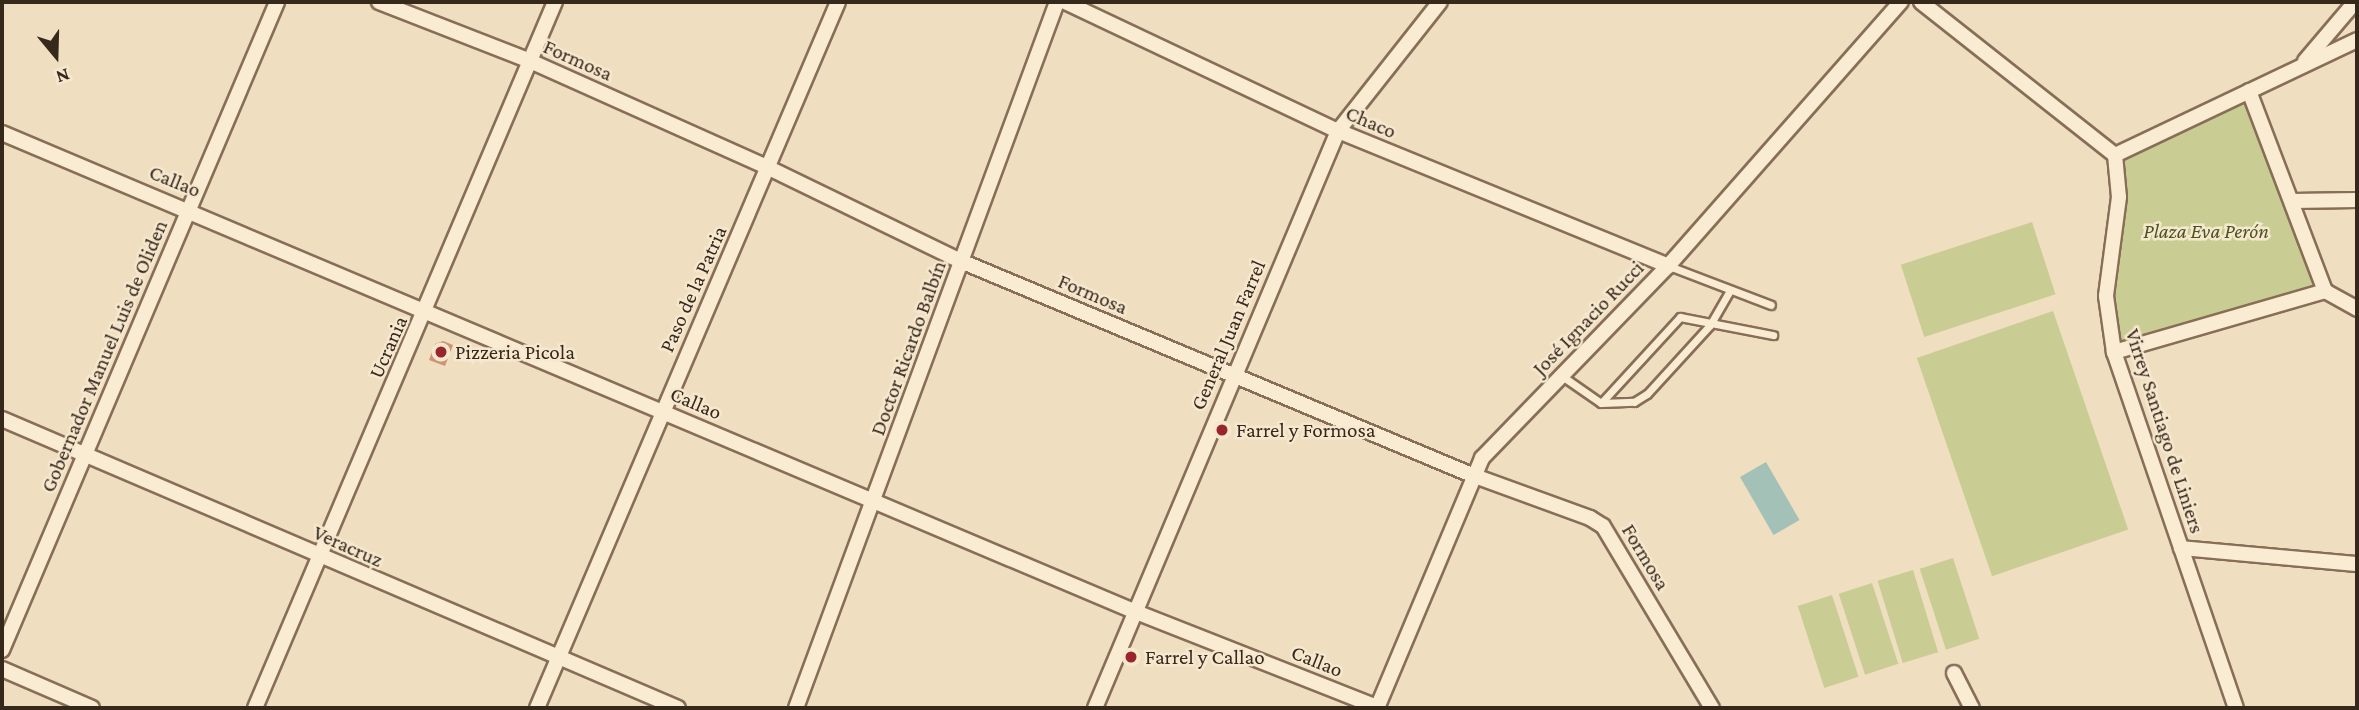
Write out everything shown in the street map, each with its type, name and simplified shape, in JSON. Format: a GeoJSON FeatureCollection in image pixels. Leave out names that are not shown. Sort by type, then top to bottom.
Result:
{"type":"FeatureCollection","features":[{"type":"Feature","properties":{"kind":"street","name":"Gobernador Manuel Luis de Oliden"},"geometry":{"type":"LineString","coordinates":[[2,650],[278,2]]}},
{"type":"Feature","properties":{"kind":"street","name":"Formosa"},"geometry":{"type":"LineString","coordinates":[[379,2],[530,61],[769,168],[963,262],[1472,475],[1599,522],[1712,708]]}},
{"type":"Feature","properties":{"kind":"street","name":"Ucrania"},"geometry":{"type":"LineString","coordinates":[[255,708],[318,557],[428,309],[555,2]]}},
{"type":"Feature","properties":{"kind":"street","name":"Paso de la Patria"},"geometry":{"type":"LineString","coordinates":[[537,708],[838,2]]}},
{"type":"Feature","properties":{"kind":"street","name":"Doctor Ricardo Balbín"},"geometry":{"type":"LineString","coordinates":[[796,708],[1057,2]]}},
{"type":"Feature","properties":{"kind":"street","name":"Chaco"},"geometry":{"type":"LineString","coordinates":[[1065,2],[1338,131],[1668,266]]}},
{"type":"Feature","properties":{"kind":"street","name":"General Juan Farrel"},"geometry":{"type":"LineString","coordinates":[[1095,708],[1338,131],[1440,2]]}},
{"type":"Feature","properties":{"kind":"street","name":"José Ignacio Rucci"},"geometry":{"type":"LineString","coordinates":[[1377,708],[1472,475],[1487,452],[1668,266],[1901,2]]}},
{"type":"Feature","properties":{"kind":"street"},"geometry":{"type":"LineString","coordinates":[[1921,2],[2115,155],[2304,62],[2357,40]]}},
{"type":"Feature","properties":{"kind":"street"},"geometry":{"type":"LineString","coordinates":[[2304,62],[2355,2]]}},
{"type":"Feature","properties":{"kind":"street"},"geometry":{"type":"LineString","coordinates":[[2249,91],[2325,290],[2357,309]]}},
{"type":"Feature","properties":{"kind":"street","name":"Callao"},"geometry":{"type":"LineString","coordinates":[[2,133],[428,309],[662,412],[1136,612],[1377,708]]}},
{"type":"Feature","properties":{"kind":"street","name":"Virrey Santiago de Liniers"},"geometry":{"type":"LineString","coordinates":[[2115,155],[2119,197],[2106,296],[2114,352],[2236,708]]}},
{"type":"Feature","properties":{"kind":"street"},"geometry":{"type":"LineString","coordinates":[[2292,201],[2357,200]]}},
{"type":"Feature","properties":{"kind":"street"},"geometry":{"type":"LineString","coordinates":[[2114,352],[2325,290]]}},
{"type":"Feature","properties":{"kind":"street","name":"Veracruz"},"geometry":{"type":"LineString","coordinates":[[2,419],[558,660],[678,708]]}},
{"type":"Feature","properties":{"kind":"street"},"geometry":{"type":"LineString","coordinates":[[2181,548],[2357,564]]}},
{"type":"Feature","properties":{"kind":"street"},"geometry":{"type":"LineString","coordinates":[[2,668],[92,708]]}},
{"type":"Feature","properties":{"kind":"street"},"geometry":{"type":"LineString","coordinates":[[1954,673],[1972,708]]}},
{"type":"Feature","properties":{"kind":"lane"},"geometry":{"type":"LineString","coordinates":[[1668,266],[1772,305]]}},
{"type":"Feature","properties":{"kind":"lane"},"geometry":{"type":"LineString","coordinates":[[1561,375],[1601,403],[1624,405],[1647,394],[1710,325],[1730,291]]}},
{"type":"Feature","properties":{"kind":"lane"},"geometry":{"type":"LineString","coordinates":[[1601,403],[1680,317],[1710,325],[1773,335]]}},
{"type":"Feature","properties":{"kind":"green space","name":"Plaza Eva Perón"},"geometry":{"type":"Polygon","coordinates":[[[2249,91],[2325,291],[2114,352],[2107,283],[2115,155],[2249,91]]]}},
{"type":"Feature","properties":{"kind":"green space"},"geometry":{"type":"Polygon","coordinates":[[[2032,222],[2055,294],[1924,337],[1901,265],[2032,222]]]}},
{"type":"Feature","properties":{"kind":"green space"},"geometry":{"type":"Polygon","coordinates":[[[2053,311],[2128,529],[1992,576],[1917,358],[2053,311]]]}},
{"type":"Feature","properties":{"kind":"green space"},"geometry":{"type":"Polygon","coordinates":[[[1953,558],[1979,639],[1946,650],[1920,569],[1953,558]]]}},
{"type":"Feature","properties":{"kind":"green space"},"geometry":{"type":"Polygon","coordinates":[[[1913,570],[1938,652],[1903,663],[1878,581],[1913,570]]]}},
{"type":"Feature","properties":{"kind":"green space"},"geometry":{"type":"Polygon","coordinates":[[[1872,583],[1898,664],[1865,675],[1839,594],[1872,583]]]}},
{"type":"Feature","properties":{"kind":"green space"},"geometry":{"type":"Polygon","coordinates":[[[1832,595],[1859,677],[1824,688],[1798,606],[1832,595]]]}},
{"type":"Feature","properties":{"kind":"water"},"geometry":{"type":"Polygon","coordinates":[[[1766,462],[1800,520],[1774,535],[1740,477],[1766,462]]]}},
{"type":"Feature","properties":{"kind":"building","name":"Pizzeria Picola"},"geometry":{"type":"Polygon","coordinates":[[[443,341],[453,345],[445,366],[429,360],[435,344],[443,341]]]}},
{"type":"Feature","properties":{"kind":"place","name":"Pizzeria Picola"},"geometry":{"type":"Point","coordinates":[441,352]}},
{"type":"Feature","properties":{"kind":"place","name":"Farrel y Formosa"},"geometry":{"type":"Point","coordinates":[1222,430]}},
{"type":"Feature","properties":{"kind":"place","name":"Farrel y Callao"},"geometry":{"type":"Point","coordinates":[1131,657]}}]}
